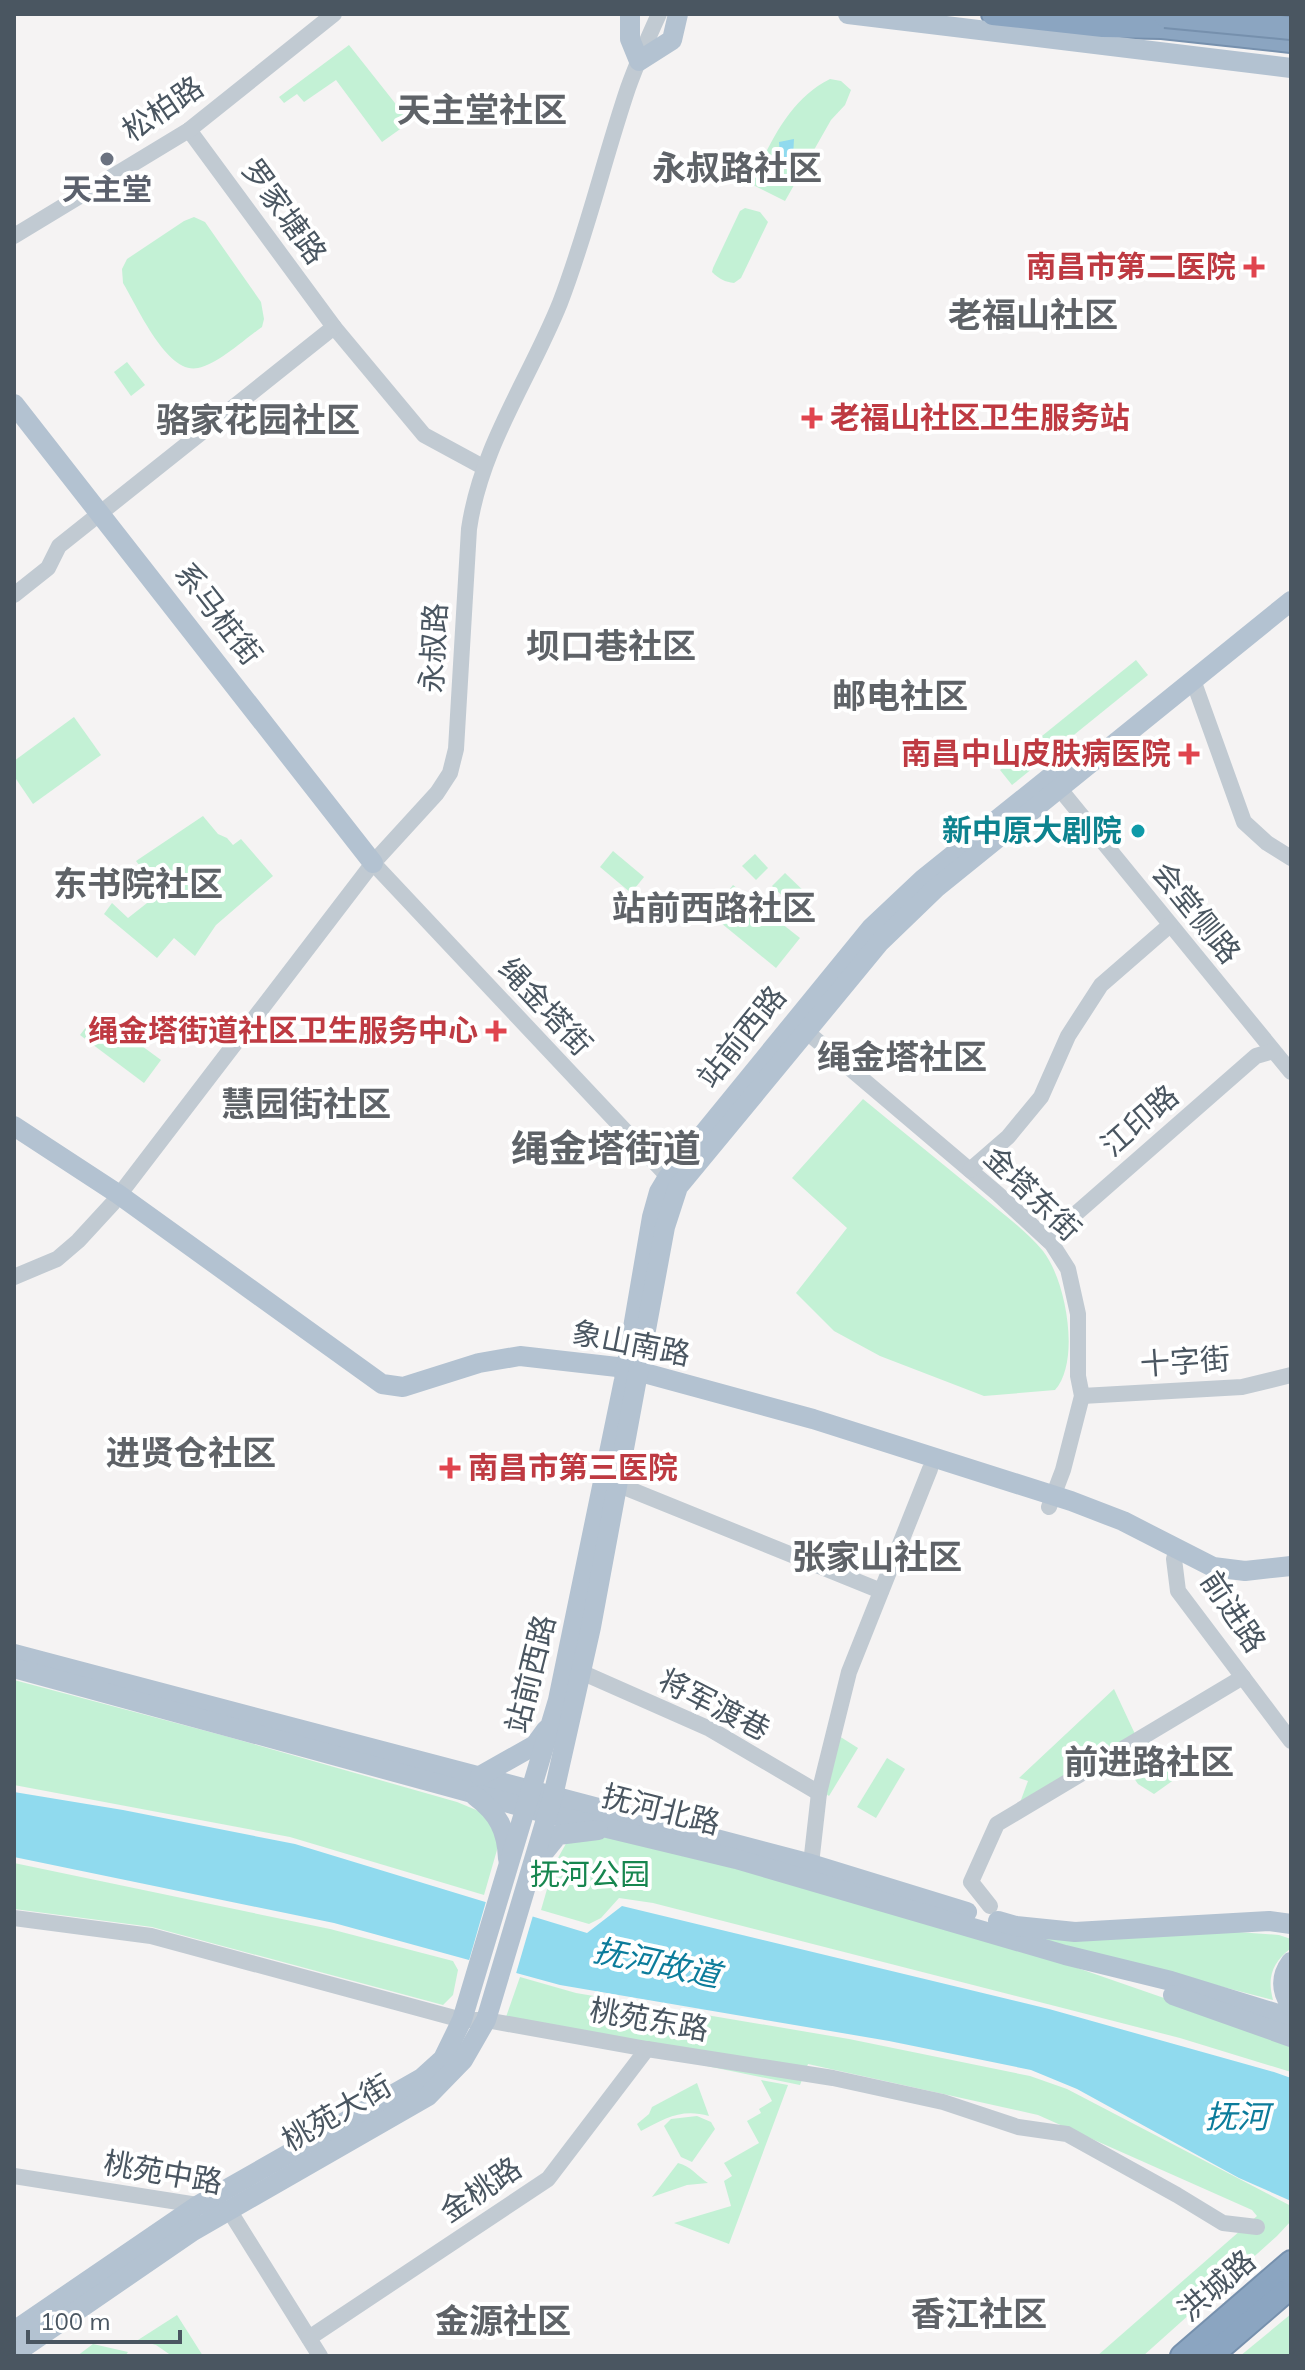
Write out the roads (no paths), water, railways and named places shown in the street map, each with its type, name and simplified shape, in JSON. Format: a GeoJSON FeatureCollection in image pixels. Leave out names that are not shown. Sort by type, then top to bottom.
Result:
{"type":"FeatureCollection","features":[{"type":"Feature","properties":{"kind":"highway"},"geometry":{"type":"LineString","coordinates":[[993,14],[1103,26],[1161,19],[1291,28]]}},
{"type":"Feature","properties":{"kind":"highway"},"geometry":{"type":"LineString","coordinates":[[1161,19],[1291,41]]}},
{"type":"Feature","properties":{"kind":"highway","name":"洪城路"},"geometry":{"type":"LineString","coordinates":[[1182,2356],[1291,2262]]}},
{"type":"Feature","properties":{"kind":"highway","name":"洪城路"},"geometry":{"type":"LineString","coordinates":[[1211,2356],[1291,2287]]}},
{"type":"Feature","properties":{"kind":"main road"},"geometry":{"type":"LineString","coordinates":[[630,14],[630,39],[639,61],[672,40],[678,14]]}},
{"type":"Feature","properties":{"kind":"main road"},"geometry":{"type":"LineString","coordinates":[[848,14],[1291,68]]}},
{"type":"Feature","properties":{"kind":"main road"},"geometry":{"type":"LineString","coordinates":[[1262,14],[1291,18]]}},
{"type":"Feature","properties":{"kind":"main road"},"geometry":{"type":"LineString","coordinates":[[1103,26],[1161,40],[1291,54]]}},
{"type":"Feature","properties":{"kind":"main road","name":"系马桩街"},"geometry":{"type":"LineString","coordinates":[[14,404],[373,863]]}},
{"type":"Feature","properties":{"kind":"main road","name":"站前西路"},"geometry":{"type":"LineString","coordinates":[[529,1799],[566,1667],[673,1182],[871,928],[923,879],[1291,588]]}},
{"type":"Feature","properties":{"kind":"main road","name":"站前西路"},"geometry":{"type":"LineString","coordinates":[[673,1182],[807,1032],[880,942],[936,888],[1291,601]]}},
{"type":"Feature","properties":{"kind":"main road","name":"象山南路"},"geometry":{"type":"LineString","coordinates":[[14,1126],[382,1384],[403,1387],[479,1363],[520,1356],[632,1375],[813,1419],[1052,1501]]}},
{"type":"Feature","properties":{"kind":"main road","name":"象山南路"},"geometry":{"type":"LineString","coordinates":[[14,1137],[115,1199]]}},
{"type":"Feature","properties":{"kind":"main road","name":"站前西路"},"geometry":{"type":"LineString","coordinates":[[551,1805],[619,1485],[632,1375]]}},
{"type":"Feature","properties":{"kind":"main road","name":"象山南路"},"geometry":{"type":"LineString","coordinates":[[632,1375],[930,1469],[1123,1521],[1210,1578],[1244,1582],[1291,1577]]}},
{"type":"Feature","properties":{"kind":"main road","name":"象山南路"},"geometry":{"type":"LineString","coordinates":[[1176,1554],[1213,1567],[1245,1571],[1291,1566]]}},
{"type":"Feature","properties":{"kind":"main road","name":"抚河北路"},"geometry":{"type":"LineString","coordinates":[[14,1654],[551,1805],[811,1864],[1016,1926],[1075,1932],[1269,1921],[1291,1924]]}},
{"type":"Feature","properties":{"kind":"main road","name":"抚河北路"},"geometry":{"type":"LineString","coordinates":[[14,1668],[476,1784]]}},
{"type":"Feature","properties":{"kind":"main road"},"geometry":{"type":"LineString","coordinates":[[509,1867],[508,1845],[502,1825],[476,1784],[535,1745],[551,1724]]}},
{"type":"Feature","properties":{"kind":"main road","name":"桃苑大街"},"geometry":{"type":"LineString","coordinates":[[14,2331],[197,2206],[422,2078],[443,2059],[462,2020],[529,1799]]}},
{"type":"Feature","properties":{"kind":"main road","name":"抚河北路"},"geometry":{"type":"LineString","coordinates":[[551,1805],[617,1829],[736,1859],[1065,1955],[1171,1981],[1291,2018]]}},
{"type":"Feature","properties":{"kind":"main road","name":"桃苑大街"},"geometry":{"type":"LineString","coordinates":[[14,2354],[193,2231],[428,2096],[463,2060],[486,2020],[551,1805]]}},
{"type":"Feature","properties":{"kind":"main road"},"geometry":{"type":"LineString","coordinates":[[532,1870],[549,1843],[558,1835],[617,1829]]}},
{"type":"Feature","properties":{"kind":"main road"},"geometry":{"type":"LineString","coordinates":[[1222,1925],[1291,1934]]}},
{"type":"Feature","properties":{"kind":"main road"},"geometry":{"type":"LineString","coordinates":[[1065,1955],[1291,2037]]}},
{"type":"Feature","properties":{"kind":"main road"},"geometry":{"type":"LineString","coordinates":[[1291,1962],[1282,1982],[1285,1998],[1291,2006]]}},
{"type":"Feature","properties":{"kind":"street","name":"松柏路"},"geometry":{"type":"LineString","coordinates":[[14,236],[189,130],[334,14]]}},
{"type":"Feature","properties":{"kind":"street","name":"永叔路"},"geometry":{"type":"LineString","coordinates":[[14,1277],[57,1259],[78,1241],[115,1199],[373,863],[437,793],[450,773],[456,749],[469,529],[474,498],[483,467],[560,304],[639,61],[659,14]]}},
{"type":"Feature","properties":{"kind":"street","name":"罗家塘路"},"geometry":{"type":"LineString","coordinates":[[189,130],[334,327],[424,435],[483,467]]}},
{"type":"Feature","properties":{"kind":"street"},"geometry":{"type":"LineString","coordinates":[[14,595],[48,568],[59,546],[334,327]]}},
{"type":"Feature","properties":{"kind":"street"},"geometry":{"type":"LineString","coordinates":[[1193,680],[1244,822],[1267,843],[1291,858]]}},
{"type":"Feature","properties":{"kind":"street","name":"会堂侧路"},"geometry":{"type":"LineString","coordinates":[[1059,788],[1291,1072]]}},
{"type":"Feature","properties":{"kind":"street","name":"绳金塔街"},"geometry":{"type":"LineString","coordinates":[[373,863],[673,1182]]}},
{"type":"Feature","properties":{"kind":"street"},"geometry":{"type":"LineString","coordinates":[[970,1170],[1008,1137],[1041,1097],[1068,1036],[1101,985],[1170,925]]}},
{"type":"Feature","properties":{"kind":"street","name":"金塔东街"},"geometry":{"type":"LineString","coordinates":[[807,1032],[1047,1239],[1068,1269],[1078,1314],[1078,1376],[1082,1396],[1052,1501]]}},
{"type":"Feature","properties":{"kind":"street","name":"江印路"},"geometry":{"type":"LineString","coordinates":[[1047,1239],[1256,1056],[1273,1051]]}},
{"type":"Feature","properties":{"kind":"street","name":"十字街"},"geometry":{"type":"LineString","coordinates":[[1082,1396],[1242,1387],[1291,1375]]}},
{"type":"Feature","properties":{"kind":"street"},"geometry":{"type":"LineString","coordinates":[[811,1864],[819,1793],[849,1672],[930,1469]]}},
{"type":"Feature","properties":{"kind":"street"},"geometry":{"type":"LineString","coordinates":[[619,1485],[881,1591]]}},
{"type":"Feature","properties":{"kind":"street","name":"前进路"},"geometry":{"type":"LineString","coordinates":[[1176,1554],[1178,1591],[1291,1741]]}},
{"type":"Feature","properties":{"kind":"street","name":"将军渡巷"},"geometry":{"type":"LineString","coordinates":[[581,1672],[710,1729],[819,1793]]}},
{"type":"Feature","properties":{"kind":"street"},"geometry":{"type":"LineString","coordinates":[[990,1906],[971,1882],[997,1824],[1243,1677]]}},
{"type":"Feature","properties":{"kind":"street","name":"桃苑东路"},"geometry":{"type":"LineString","coordinates":[[14,1918],[151,1936],[462,2020],[486,2020],[833,2078],[943,2102],[1018,2127],[1067,2134],[1223,2223],[1257,2227]]}},
{"type":"Feature","properties":{"kind":"street","name":"金桃路"},"geometry":{"type":"LineString","coordinates":[[309,2338],[548,2179],[647,2049]]}},
{"type":"Feature","properties":{"kind":"street","name":"桃苑中路"},"geometry":{"type":"LineString","coordinates":[[14,2176],[229,2210],[320,2356]]}},
{"type":"Feature","properties":{"kind":"water"},"geometry":{"type":"Polygon","coordinates":[[[794,139],[793,157],[797,167],[792,169],[781,166],[779,142],[794,139]]]}},
{"type":"Feature","properties":{"kind":"water","name":"抚河"},"geometry":{"type":"Polygon","coordinates":[[[14,1792],[295,1844],[587,1933],[622,1906],[1049,2009],[1274,2072],[1291,2078],[1291,2201],[1239,2178],[1077,2089],[1031,2070],[889,2041],[560,1985],[334,1923],[14,1857],[14,1792]]]}},
{"type":"Feature","properties":{"kind":"place","name":"天主堂"},"geometry":{"type":"Point","coordinates":[107,159]}},
{"type":"Feature","properties":{"kind":"place","name":"南昌市第二医院"},"geometry":{"type":"Point","coordinates":[1254,267]}},
{"type":"Feature","properties":{"kind":"place","name":"老福山社区卫生服务站"},"geometry":{"type":"Point","coordinates":[812,418]}},
{"type":"Feature","properties":{"kind":"place","name":"南昌中山皮肤病医院"},"geometry":{"type":"Point","coordinates":[1189,754]}},
{"type":"Feature","properties":{"kind":"place","name":"新中原大剧院"},"geometry":{"type":"Point","coordinates":[1138,831]}},
{"type":"Feature","properties":{"kind":"place","name":"绳金塔街道社区卫生服务中心"},"geometry":{"type":"Point","coordinates":[496,1031]}},
{"type":"Feature","properties":{"kind":"place","name":"南昌市第三医院"},"geometry":{"type":"Point","coordinates":[450,1468]}},
{"type":"Feature","properties":{"kind":"district","name":"天主堂社区"},"geometry":{"type":"Point","coordinates":[482,110]}},
{"type":"Feature","properties":{"kind":"district","name":"永叔路社区"},"geometry":{"type":"Point","coordinates":[737,168]}},
{"type":"Feature","properties":{"kind":"district","name":"老福山社区"},"geometry":{"type":"Point","coordinates":[1033,315]}},
{"type":"Feature","properties":{"kind":"district","name":"骆家花园社区"},"geometry":{"type":"Point","coordinates":[258,420]}},
{"type":"Feature","properties":{"kind":"district","name":"坝口巷社区"},"geometry":{"type":"Point","coordinates":[611,646]}},
{"type":"Feature","properties":{"kind":"district","name":"邮电社区"},"geometry":{"type":"Point","coordinates":[900,696]}},
{"type":"Feature","properties":{"kind":"district","name":"东书院社区"},"geometry":{"type":"Point","coordinates":[138,884]}},
{"type":"Feature","properties":{"kind":"district","name":"站前西路社区"},"geometry":{"type":"Point","coordinates":[714,908]}},
{"type":"Feature","properties":{"kind":"district","name":"绳金塔社区"},"geometry":{"type":"Point","coordinates":[902,1057]}},
{"type":"Feature","properties":{"kind":"district","name":"慧园街社区"},"geometry":{"type":"Point","coordinates":[306,1104]}},
{"type":"Feature","properties":{"kind":"district","name":"绳金塔街道"},"geometry":{"type":"Point","coordinates":[606,1149]}},
{"type":"Feature","properties":{"kind":"district","name":"进贤仓社区"},"geometry":{"type":"Point","coordinates":[191,1453]}},
{"type":"Feature","properties":{"kind":"district","name":"张家山社区"},"geometry":{"type":"Point","coordinates":[877,1557]}},
{"type":"Feature","properties":{"kind":"district","name":"前进路社区"},"geometry":{"type":"Point","coordinates":[1149,1762]}},
{"type":"Feature","properties":{"kind":"district","name":"香江社区"},"geometry":{"type":"Point","coordinates":[979,2314]}},
{"type":"Feature","properties":{"kind":"district","name":"金源社区"},"geometry":{"type":"Point","coordinates":[503,2321]}},
{"type":"Feature","properties":{"kind":"park label","name":"抚河公园"},"geometry":{"type":"Point","coordinates":[590,1875]}},
{"type":"Feature","properties":{"kind":"water label","name":"抚河故道"},"geometry":{"type":"Point","coordinates":[657,1963]}}]}
